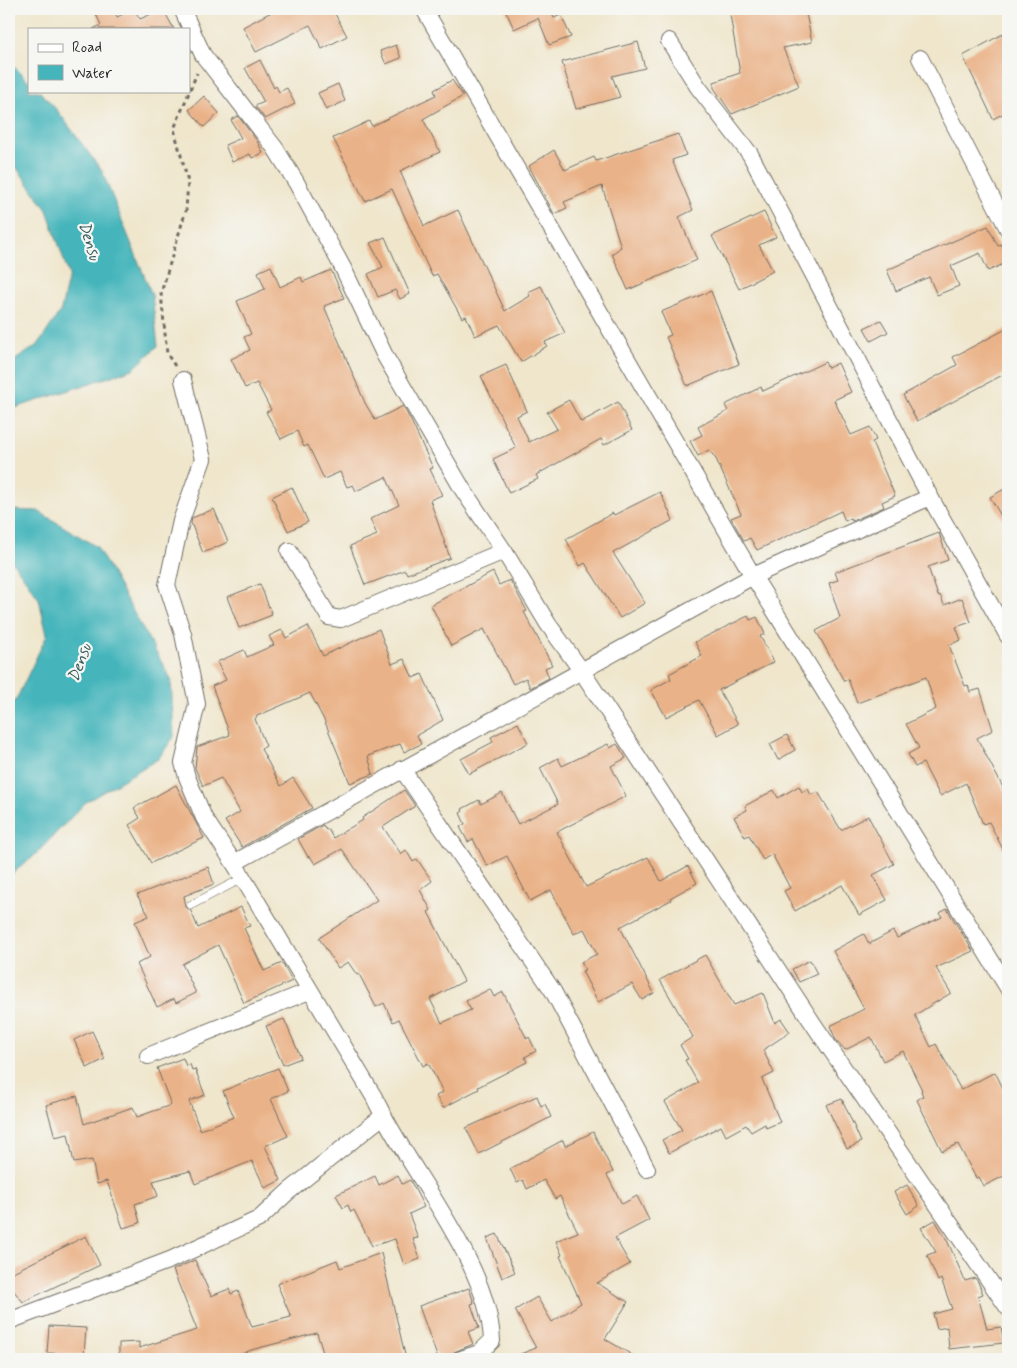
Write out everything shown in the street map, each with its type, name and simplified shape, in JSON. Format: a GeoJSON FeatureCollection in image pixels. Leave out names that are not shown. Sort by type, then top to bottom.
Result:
{"type":"FeatureCollection","features":[{"type":"Feature","properties":{"kind":"street"},"geometry":{"type":"LineString","coordinates":[[182,9],[203,55],[275,148],[296,182],[343,268],[385,356],[463,490],[504,551],[548,624],[582,670],[814,1025],[1008,1308]]}},
{"type":"Feature","properties":{"kind":"street"},"geometry":{"type":"LineString","coordinates":[[424,9],[753,576],[1008,988]]}},
{"type":"Feature","properties":{"kind":"street"},"geometry":{"type":"LineString","coordinates":[[669,41],[698,87],[750,154],[930,498],[1008,636]]}},
{"type":"Feature","properties":{"kind":"street"},"geometry":{"type":"LineString","coordinates":[[920,58],[1008,228]]}},
{"type":"Feature","properties":{"kind":"street"},"geometry":{"type":"LineString","coordinates":[[183,380],[203,459],[181,521],[167,585],[183,634],[197,704],[183,763],[187,778],[204,818],[234,863],[374,1097],[383,1116],[442,1213],[471,1267],[492,1323],[492,1341],[478,1353],[461,1359]]}},
{"type":"Feature","properties":{"kind":"street"},"geometry":{"type":"LineString","coordinates":[[234,863],[402,768],[753,576],[930,498]]}},
{"type":"Feature","properties":{"kind":"street"},"geometry":{"type":"LineString","coordinates":[[289,551],[329,617],[341,619],[504,551]]}},
{"type":"Feature","properties":{"kind":"street"},"geometry":{"type":"LineString","coordinates":[[402,768],[553,991],[647,1169]]}},
{"type":"Feature","properties":{"kind":"street"},"geometry":{"type":"LineString","coordinates":[[148,1056],[310,990]]}},
{"type":"Feature","properties":{"kind":"street"},"geometry":{"type":"LineString","coordinates":[[9,1322],[170,1260],[258,1220],[288,1192],[383,1116]]}},
{"type":"Feature","properties":{"kind":"lane"},"geometry":{"type":"LineString","coordinates":[[191,904],[243,878]]}},
{"type":"Feature","properties":{"kind":"path"},"geometry":{"type":"LineString","coordinates":[[190,88],[203,55]]}},
{"type":"Feature","properties":{"kind":"path"},"geometry":{"type":"LineString","coordinates":[[183,380],[167,354],[161,293],[186,210],[188,182],[174,128],[188,92]]}},
{"type":"Feature","properties":{"kind":"water","name":"Densu"},"geometry":{"type":"Polygon","coordinates":[[[9,61],[28,80],[28,92],[40,92],[57,110],[102,171],[152,295],[158,346],[133,369],[9,410],[9,364],[38,345],[61,310],[69,275],[47,210],[9,157],[9,61]]]}},
{"type":"Feature","properties":{"kind":"water","name":"Densu"},"geometry":{"type":"Polygon","coordinates":[[[9,510],[38,511],[97,547],[171,679],[174,737],[158,759],[86,802],[33,857],[9,876],[9,708],[16,700],[47,635],[39,599],[12,561],[9,560],[9,510]]]}},
{"type":"Feature","properties":{"kind":"building"},"geometry":{"type":"Polygon","coordinates":[[[106,9],[113,9],[117,17],[134,9],[140,19],[163,9],[173,28],[95,28],[101,25],[96,14],[106,9]]]}},
{"type":"Feature","properties":{"kind":"building"},"geometry":{"type":"Polygon","coordinates":[[[277,9],[341,9],[334,12],[347,36],[322,49],[310,25],[256,52],[243,27],[277,9]]]}},
{"type":"Feature","properties":{"kind":"building"},"geometry":{"type":"Polygon","coordinates":[[[505,9],[559,9],[551,12],[554,18],[561,15],[571,37],[549,45],[538,18],[514,29],[505,9]]]}},
{"type":"Feature","properties":{"kind":"building"},"geometry":{"type":"Polygon","coordinates":[[[729,9],[805,9],[812,42],[783,48],[799,86],[732,114],[714,88],[714,82],[740,73],[729,9]]]}},
{"type":"Feature","properties":{"kind":"building"},"geometry":{"type":"Polygon","coordinates":[[[1008,31],[1008,111],[993,119],[963,56],[1008,31]]]}},
{"type":"Feature","properties":{"kind":"building"},"geometry":{"type":"Polygon","coordinates":[[[638,42],[645,68],[612,76],[620,97],[576,109],[562,62],[638,42]]]}},
{"type":"Feature","properties":{"kind":"building"},"geometry":{"type":"Polygon","coordinates":[[[396,45],[401,58],[386,64],[380,51],[396,45]]]}},
{"type":"Feature","properties":{"kind":"building"},"geometry":{"type":"Polygon","coordinates":[[[260,60],[274,88],[276,86],[279,92],[287,88],[295,104],[265,119],[255,106],[264,102],[245,68],[260,60]]]}},
{"type":"Feature","properties":{"kind":"building"},"geometry":{"type":"Polygon","coordinates":[[[452,80],[463,96],[423,119],[440,152],[400,171],[424,226],[458,210],[505,311],[530,296],[528,292],[541,286],[565,333],[545,342],[547,346],[521,362],[499,325],[475,336],[466,316],[462,318],[437,274],[432,276],[392,189],[365,201],[333,138],[369,121],[372,126],[436,95],[434,90],[452,80]]]}},
{"type":"Feature","properties":{"kind":"building"},"geometry":{"type":"Polygon","coordinates":[[[338,84],[345,101],[326,110],[318,93],[338,84]]]}},
{"type":"Feature","properties":{"kind":"building"},"geometry":{"type":"Polygon","coordinates":[[[204,96],[219,113],[204,127],[189,110],[204,96]]]}},
{"type":"Feature","properties":{"kind":"building"},"geometry":{"type":"Polygon","coordinates":[[[238,116],[257,141],[263,153],[252,158],[250,154],[232,162],[225,145],[241,138],[231,120],[238,116]]]}},
{"type":"Feature","properties":{"kind":"building"},"geometry":{"type":"Polygon","coordinates":[[[678,134],[686,155],[672,160],[693,210],[679,217],[697,260],[628,290],[612,254],[621,247],[602,186],[564,202],[567,208],[554,214],[529,166],[554,150],[565,170],[594,157],[596,161],[678,134]]]}},
{"type":"Feature","properties":{"kind":"building"},"geometry":{"type":"Polygon","coordinates":[[[764,212],[776,237],[759,245],[773,271],[739,289],[712,236],[764,212]]]}},
{"type":"Feature","properties":{"kind":"building"},"geometry":{"type":"Polygon","coordinates":[[[988,226],[998,246],[1002,244],[1008,262],[988,271],[980,253],[951,266],[959,286],[937,295],[929,277],[896,291],[887,270],[988,226]]]}},
{"type":"Feature","properties":{"kind":"building"},"geometry":{"type":"Polygon","coordinates":[[[385,237],[410,294],[400,299],[395,290],[378,297],[368,274],[383,267],[370,243],[385,237]]]}},
{"type":"Feature","properties":{"kind":"building"},"geometry":{"type":"Polygon","coordinates":[[[271,266],[280,287],[301,277],[303,282],[331,270],[344,298],[324,306],[365,403],[375,420],[403,406],[411,421],[433,468],[430,469],[442,495],[430,500],[450,558],[407,574],[405,570],[365,585],[350,546],[377,535],[370,519],[399,505],[386,477],[356,491],[353,485],[347,487],[340,472],[324,479],[308,445],[304,447],[297,431],[281,439],[266,412],[271,410],[257,383],[245,388],[231,359],[250,350],[244,337],[251,334],[237,301],[265,289],[258,272],[271,266]]]}},
{"type":"Feature","properties":{"kind":"building"},"geometry":{"type":"Polygon","coordinates":[[[711,291],[739,364],[687,386],[666,337],[671,335],[661,312],[711,291]]]}},
{"type":"Feature","properties":{"kind":"building"},"geometry":{"type":"Polygon","coordinates":[[[881,320],[888,332],[871,341],[864,328],[881,320]]]}},
{"type":"Feature","properties":{"kind":"building"},"geometry":{"type":"Polygon","coordinates":[[[1008,328],[1008,372],[917,421],[903,395],[957,365],[953,357],[1008,328]]]}},
{"type":"Feature","properties":{"kind":"building"},"geometry":{"type":"Polygon","coordinates":[[[825,362],[828,368],[838,363],[851,392],[834,400],[851,435],[870,427],[876,440],[872,442],[895,496],[882,502],[884,507],[852,521],[851,518],[845,521],[841,511],[757,550],[750,538],[744,541],[731,518],[741,514],[716,459],[709,450],[698,456],[690,441],[702,435],[698,427],[728,411],[725,405],[761,387],[763,391],[825,362]]]}},
{"type":"Feature","properties":{"kind":"building"},"geometry":{"type":"Polygon","coordinates":[[[506,365],[527,411],[517,416],[529,442],[557,429],[547,412],[569,400],[581,422],[618,402],[632,430],[604,445],[601,439],[536,475],[538,479],[509,493],[493,459],[516,448],[481,376],[506,365]]]}},
{"type":"Feature","properties":{"kind":"building"},"geometry":{"type":"Polygon","coordinates":[[[292,487],[308,522],[288,531],[272,497],[292,487]]]}},
{"type":"Feature","properties":{"kind":"building"},"geometry":{"type":"Polygon","coordinates":[[[1008,487],[1008,528],[990,497],[1008,487]]]}},
{"type":"Feature","properties":{"kind":"building"},"geometry":{"type":"Polygon","coordinates":[[[660,492],[673,520],[613,553],[645,603],[620,618],[585,563],[580,566],[566,539],[613,513],[614,515],[660,492]]]}},
{"type":"Feature","properties":{"kind":"building"},"geometry":{"type":"Polygon","coordinates":[[[214,509],[228,542],[203,553],[191,523],[192,518],[214,509]]]}},
{"type":"Feature","properties":{"kind":"building"},"geometry":{"type":"Polygon","coordinates":[[[939,533],[948,560],[928,567],[938,596],[940,595],[944,605],[962,598],[971,622],[956,627],[961,640],[949,645],[965,686],[968,685],[970,692],[980,689],[993,730],[977,738],[1008,797],[1008,859],[989,822],[983,824],[966,783],[940,796],[923,763],[915,767],[908,754],[919,748],[906,724],[936,709],[926,677],[857,703],[848,679],[844,681],[816,631],[840,618],[829,583],[838,580],[835,572],[939,533]]]}},
{"type":"Feature","properties":{"kind":"building"},"geometry":{"type":"Polygon","coordinates":[[[493,572],[499,585],[510,580],[527,611],[524,612],[552,665],[545,668],[549,678],[530,688],[526,678],[513,684],[484,629],[451,646],[431,605],[493,572]]]}},
{"type":"Feature","properties":{"kind":"building"},"geometry":{"type":"Polygon","coordinates":[[[260,584],[272,615],[239,628],[227,597],[260,584]]]}},
{"type":"Feature","properties":{"kind":"building"},"geometry":{"type":"Polygon","coordinates":[[[748,616],[750,620],[757,617],[765,634],[760,636],[774,662],[719,690],[738,724],[718,735],[699,700],[666,717],[651,690],[671,679],[669,674],[702,656],[695,642],[748,616]]]}},
{"type":"Feature","properties":{"kind":"building"},"geometry":{"type":"Polygon","coordinates":[[[308,626],[323,656],[379,629],[392,664],[404,659],[413,678],[422,674],[443,720],[417,735],[421,744],[404,752],[400,744],[368,756],[373,774],[350,783],[325,722],[310,693],[257,716],[255,719],[266,746],[261,749],[281,786],[293,778],[312,808],[242,847],[225,821],[240,812],[221,778],[203,786],[195,768],[197,747],[230,735],[212,686],[226,680],[217,662],[244,650],[247,657],[274,645],[269,636],[282,630],[286,638],[308,626]]]}},
{"type":"Feature","properties":{"kind":"building"},"geometry":{"type":"Polygon","coordinates":[[[518,723],[528,743],[469,774],[461,759],[493,742],[491,737],[518,723]]]}},
{"type":"Feature","properties":{"kind":"building"},"geometry":{"type":"Polygon","coordinates":[[[787,735],[795,750],[778,760],[770,744],[787,735]]]}},
{"type":"Feature","properties":{"kind":"building"},"geometry":{"type":"Polygon","coordinates":[[[608,744],[610,748],[617,744],[626,758],[611,766],[626,796],[557,832],[586,887],[648,857],[661,881],[688,866],[697,883],[670,898],[671,900],[620,927],[654,993],[642,1000],[632,984],[598,1002],[582,971],[585,970],[581,962],[597,954],[584,929],[574,934],[551,890],[530,901],[507,856],[487,866],[473,839],[468,842],[460,827],[465,824],[460,813],[463,811],[462,809],[479,800],[481,804],[502,793],[518,824],[558,804],[540,768],[558,758],[562,766],[608,744]]]}},
{"type":"Feature","properties":{"kind":"building"},"geometry":{"type":"Polygon","coordinates":[[[176,785],[204,838],[151,863],[129,825],[140,818],[134,808],[176,785]]]}},
{"type":"Feature","properties":{"kind":"building"},"geometry":{"type":"Polygon","coordinates":[[[799,786],[802,792],[808,789],[811,795],[818,792],[841,830],[868,816],[894,864],[873,875],[887,900],[859,915],[842,885],[795,911],[784,891],[790,888],[772,854],[763,860],[749,835],[745,837],[734,817],[747,810],[745,806],[774,790],[778,798],[799,786]]]}},
{"type":"Feature","properties":{"kind":"building"},"geometry":{"type":"Polygon","coordinates":[[[404,790],[415,806],[383,827],[401,854],[406,850],[413,862],[417,859],[432,881],[420,890],[431,910],[428,912],[464,981],[430,999],[442,1023],[471,1010],[466,1001],[490,989],[494,997],[503,992],[527,1039],[529,1037],[536,1051],[525,1057],[527,1062],[478,1087],[479,1089],[443,1108],[436,1096],[443,1092],[428,1063],[423,1066],[399,1019],[393,1022],[384,1003],[376,1007],[359,974],[357,975],[348,962],[338,968],[319,938],[377,900],[342,849],[315,864],[310,856],[308,857],[298,839],[323,825],[326,830],[328,829],[333,838],[363,820],[362,818],[404,790]]]}},
{"type":"Feature","properties":{"kind":"building"},"geometry":{"type":"Polygon","coordinates":[[[208,867],[214,884],[184,896],[186,907],[191,911],[198,928],[241,907],[250,926],[244,928],[264,971],[282,963],[292,981],[244,1003],[218,945],[182,964],[196,993],[176,1003],[174,999],[157,1007],[137,964],[150,957],[135,922],[149,916],[137,895],[208,867]]]}},
{"type":"Feature","properties":{"kind":"building"},"geometry":{"type":"Polygon","coordinates":[[[947,909],[973,951],[936,968],[951,993],[915,1015],[931,1047],[936,1044],[961,1090],[995,1072],[1008,1098],[1008,1174],[984,1186],[979,1177],[976,1178],[958,1144],[942,1151],[917,1100],[923,1096],[922,1090],[903,1051],[883,1061],[871,1037],[845,1050],[836,1040],[830,1026],[864,1009],[833,951],[864,934],[869,944],[893,931],[897,938],[942,917],[940,913],[947,909]]]}},
{"type":"Feature","properties":{"kind":"building"},"geometry":{"type":"Polygon","coordinates":[[[705,955],[734,1005],[763,993],[775,1023],[781,1019],[790,1032],[763,1050],[774,1073],[762,1079],[780,1122],[766,1128],[765,1124],[751,1132],[746,1125],[726,1136],[721,1126],[669,1153],[662,1140],[682,1130],[665,1102],[698,1083],[685,1060],[688,1059],[680,1045],[693,1037],[660,980],[705,955]]]}},
{"type":"Feature","properties":{"kind":"building"},"geometry":{"type":"Polygon","coordinates":[[[810,960],[817,974],[799,982],[792,969],[810,960]]]}},
{"type":"Feature","properties":{"kind":"building"},"geometry":{"type":"Polygon","coordinates":[[[284,1019],[301,1058],[283,1065],[266,1026],[284,1019]]]}},
{"type":"Feature","properties":{"kind":"building"},"geometry":{"type":"Polygon","coordinates":[[[92,1031],[105,1059],[87,1068],[74,1040],[92,1031]]]}},
{"type":"Feature","properties":{"kind":"building"},"geometry":{"type":"Polygon","coordinates":[[[183,1058],[186,1066],[190,1064],[192,1070],[195,1069],[205,1095],[189,1101],[200,1130],[234,1117],[223,1091],[278,1068],[288,1091],[271,1099],[288,1136],[265,1146],[281,1180],[265,1188],[252,1161],[195,1184],[190,1171],[153,1181],[158,1196],[135,1204],[140,1223],[123,1228],[107,1181],[97,1184],[92,1160],[74,1163],[68,1134],[55,1137],[46,1105],[77,1096],[84,1124],[133,1107],[137,1117],[171,1105],[157,1068],[183,1058]]]}},
{"type":"Feature","properties":{"kind":"building"},"geometry":{"type":"Polygon","coordinates":[[[537,1096],[541,1106],[545,1104],[551,1117],[479,1154],[466,1128],[537,1096]]]}},
{"type":"Feature","properties":{"kind":"building"},"geometry":{"type":"Polygon","coordinates":[[[842,1099],[861,1142],[847,1149],[826,1105],[842,1099]]]}},
{"type":"Feature","properties":{"kind":"building"},"geometry":{"type":"Polygon","coordinates":[[[593,1132],[613,1172],[607,1175],[622,1204],[637,1196],[649,1220],[615,1238],[630,1264],[597,1283],[628,1302],[605,1339],[639,1359],[508,1359],[536,1348],[515,1310],[537,1297],[552,1322],[581,1303],[560,1256],[562,1255],[556,1241],[578,1232],[560,1196],[555,1199],[544,1180],[527,1189],[523,1180],[517,1183],[510,1169],[563,1140],[565,1146],[593,1132]]]}},
{"type":"Feature","properties":{"kind":"building"},"geometry":{"type":"Polygon","coordinates":[[[398,1175],[402,1184],[410,1180],[424,1207],[409,1214],[418,1238],[413,1239],[420,1259],[404,1265],[395,1239],[372,1246],[354,1210],[351,1212],[348,1205],[343,1208],[336,1195],[375,1176],[379,1185],[398,1175]]]}},
{"type":"Feature","properties":{"kind":"building"},"geometry":{"type":"Polygon","coordinates":[[[907,1185],[919,1206],[907,1214],[894,1192],[907,1185]]]}},
{"type":"Feature","properties":{"kind":"building"},"geometry":{"type":"Polygon","coordinates":[[[935,1220],[947,1240],[965,1281],[975,1278],[978,1282],[983,1294],[978,1296],[987,1329],[1001,1327],[1004,1343],[949,1349],[947,1327],[937,1329],[933,1314],[952,1309],[941,1279],[938,1281],[927,1255],[936,1252],[921,1228],[935,1220]]]}},
{"type":"Feature","properties":{"kind":"building"},"geometry":{"type":"Polygon","coordinates":[[[497,1234],[515,1272],[502,1278],[487,1238],[497,1234]]]}},
{"type":"Feature","properties":{"kind":"building"},"geometry":{"type":"Polygon","coordinates":[[[86,1236],[100,1265],[23,1302],[9,1285],[9,1274],[86,1236]]]}},
{"type":"Feature","properties":{"kind":"building"},"geometry":{"type":"Polygon","coordinates":[[[381,1253],[406,1359],[325,1359],[317,1333],[251,1350],[231,1359],[115,1359],[114,1356],[119,1354],[119,1343],[139,1342],[139,1348],[197,1330],[173,1270],[195,1260],[211,1296],[229,1289],[231,1294],[238,1291],[252,1327],[291,1317],[277,1284],[337,1260],[340,1268],[381,1253]]]}},
{"type":"Feature","properties":{"kind":"building"},"geometry":{"type":"Polygon","coordinates":[[[469,1288],[474,1303],[471,1304],[479,1328],[468,1332],[473,1344],[454,1352],[451,1359],[438,1359],[419,1306],[469,1288]]]}},
{"type":"Feature","properties":{"kind":"building"},"geometry":{"type":"Polygon","coordinates":[[[49,1326],[86,1328],[84,1355],[47,1353],[49,1326]]]}}]}
